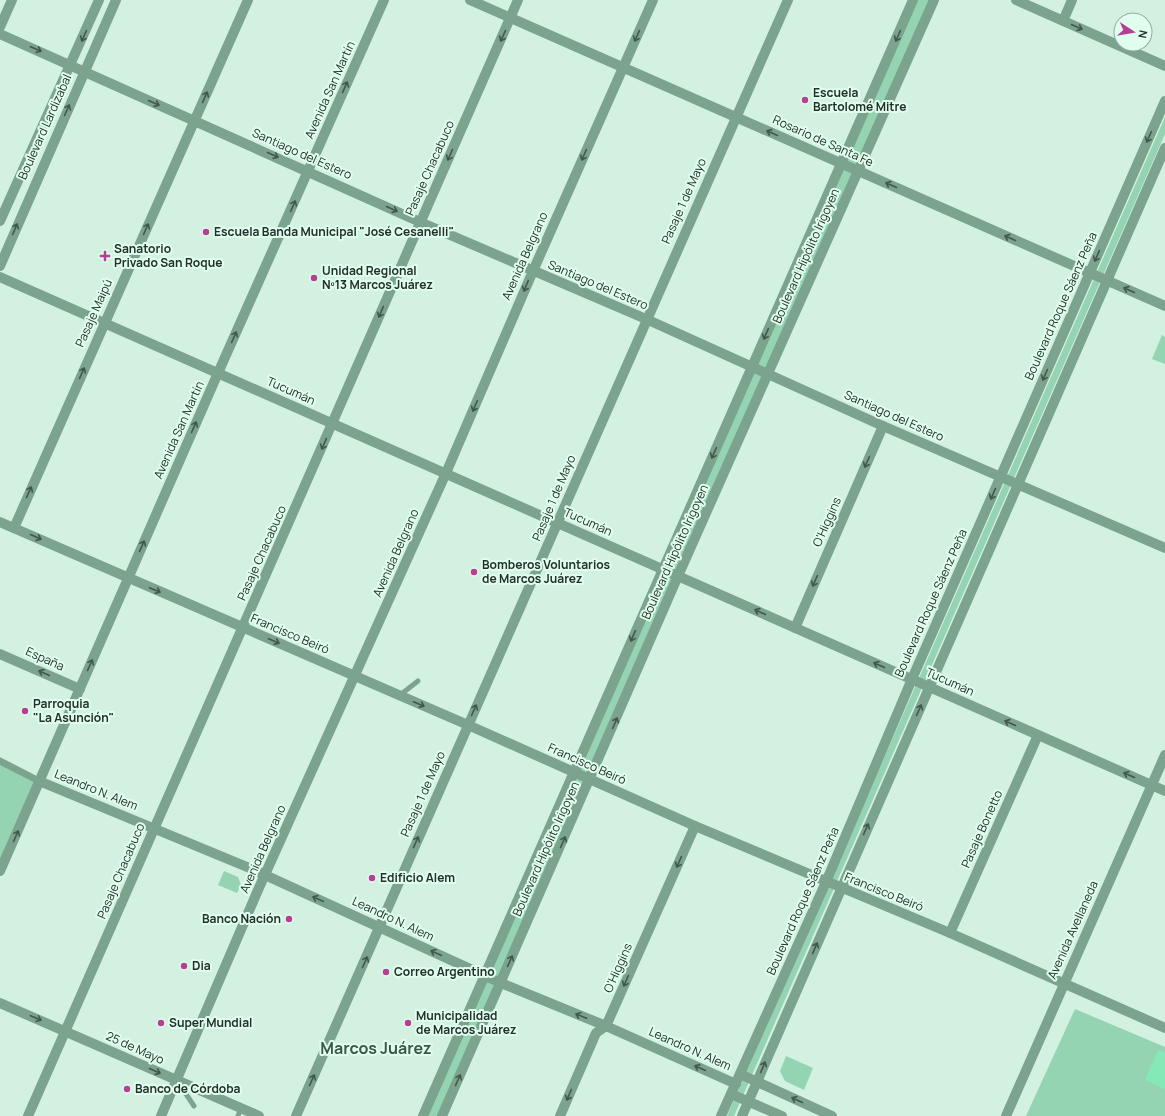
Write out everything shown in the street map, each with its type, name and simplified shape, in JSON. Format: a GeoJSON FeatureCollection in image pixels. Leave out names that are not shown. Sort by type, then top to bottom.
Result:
{"type":"FeatureCollection","features":[{"type":"Feature","properties":{"kind":"street"},"geometry":{"type":"LineString","coordinates":[[0,27],[12,0]]}},
{"type":"Feature","properties":{"kind":"street","name":"Boulevard Lardizabal"},"geometry":{"type":"LineString","coordinates":[[0,221],[99,0]]}},
{"type":"Feature","properties":{"kind":"street","name":"Boulevard Lardizabal"},"geometry":{"type":"LineString","coordinates":[[0,266],[116,0]]}},
{"type":"Feature","properties":{"kind":"street","name":"Pasaje Maipú"},"geometry":{"type":"LineString","coordinates":[[14,528],[248,0]]}},
{"type":"Feature","properties":{"kind":"street","name":"Avenida San Martín"},"geometry":{"type":"LineString","coordinates":[[0,871],[218,373],[384,0]]}},
{"type":"Feature","properties":{"kind":"street","name":"Rosario de Santa Fe"},"geometry":{"type":"LineString","coordinates":[[470,0],[1165,306]]}},
{"type":"Feature","properties":{"kind":"street","name":"Pasaje Chacabuco"},"geometry":{"type":"LineString","coordinates":[[28,1116],[518,0]]}},
{"type":"Feature","properties":{"kind":"street","name":"Avenida Belgrano"},"geometry":{"type":"LineString","coordinates":[[161,1116],[266,875],[446,473],[533,271],[653,0]]}},
{"type":"Feature","properties":{"kind":"street","name":"Pasaje 1 de Mayo"},"geometry":{"type":"LineString","coordinates":[[296,1116],[646,319],[788,0]]}},
{"type":"Feature","properties":{"kind":"street","name":"Boulevard Hipólito Irigoyen"},"geometry":{"type":"LineString","coordinates":[[423,1116],[913,0]]}},
{"type":"Feature","properties":{"kind":"street","name":"Boulevard Hipólito Irigoyen"},"geometry":{"type":"LineString","coordinates":[[442,1116],[678,576],[934,0]]}},
{"type":"Feature","properties":{"kind":"street"},"geometry":{"type":"LineString","coordinates":[[1016,0],[1165,66]]}},
{"type":"Feature","properties":{"kind":"street"},"geometry":{"type":"LineString","coordinates":[[1063,21],[1072,0]]}},
{"type":"Feature","properties":{"kind":"street","name":"Santiago del Estero"},"geometry":{"type":"LineString","coordinates":[[0,34],[420,222],[646,319],[883,426],[1165,548]]}},
{"type":"Feature","properties":{"kind":"street","name":"Boulevard Roque Sáenz Peña"},"geometry":{"type":"LineString","coordinates":[[721,1116],[826,882],[912,679],[1165,101]]}},
{"type":"Feature","properties":{"kind":"street"},"geometry":{"type":"LineString","coordinates":[[742,1116],[840,888],[1165,148]]}},
{"type":"Feature","properties":{"kind":"street","name":"Tucumán"},"geometry":{"type":"LineString","coordinates":[[0,277],[1165,791]]}},
{"type":"Feature","properties":{"kind":"street","name":"O'Higgins"},"geometry":{"type":"LineString","coordinates":[[795,628],[883,426]]}},
{"type":"Feature","properties":{"kind":"street","name":"Francisco Beiró"},"geometry":{"type":"LineString","coordinates":[[0,522],[128,579],[400,695],[695,826],[950,933],[1064,982],[1165,1028]]}},
{"type":"Feature","properties":{"kind":"street","name":"España"},"geometry":{"type":"LineString","coordinates":[[0,654],[80,688]]}},
{"type":"Feature","properties":{"kind":"street","name":"Pasaje Bonetto"},"geometry":{"type":"LineString","coordinates":[[950,933],[1038,735]]}},
{"type":"Feature","properties":{"kind":"street","name":"Avenida Avellaneda"},"geometry":{"type":"LineString","coordinates":[[1006,1116],[1165,755]]}},
{"type":"Feature","properties":{"kind":"street"},"geometry":{"type":"LineString","coordinates":[[0,761],[40,781]]}},
{"type":"Feature","properties":{"kind":"street","name":"Leandro N. Alem"},"geometry":{"type":"LineString","coordinates":[[40,781],[266,875],[501,983],[606,1026],[736,1084]]}},
{"type":"Feature","properties":{"kind":"street","name":"O'Higgins"},"geometry":{"type":"LineString","coordinates":[[560,1116],[596,1033],[606,1026],[695,826]]}},
{"type":"Feature","properties":{"kind":"street","name":"25 de Mayo"},"geometry":{"type":"LineString","coordinates":[[0,1003],[176,1080],[239,1112],[259,1116]]}},
{"type":"Feature","properties":{"kind":"street","name":"Leandro N. Alem"},"geometry":{"type":"LineString","coordinates":[[740,1074],[832,1116]]}},
{"type":"Feature","properties":{"kind":"street"},"geometry":{"type":"LineString","coordinates":[[731,1094],[782,1116]]}},
{"type":"Feature","properties":{"kind":"lane"},"geometry":{"type":"LineString","coordinates":[[400,695],[418,681]]}},
{"type":"Feature","properties":{"kind":"lane"},"geometry":{"type":"LineString","coordinates":[[176,1080],[194,1106]]}},
{"type":"Feature","properties":{"kind":"shaded area"},"geometry":{"type":"Polygon","coordinates":[[[913,0],[934,0],[442,1116],[423,1116],[913,0]]]}},
{"type":"Feature","properties":{"kind":"shaded area"},"geometry":{"type":"Polygon","coordinates":[[[1165,117],[1165,134],[734,1116],[727,1116],[1165,117]]]}},
{"type":"Feature","properties":{"kind":"shaded area"},"geometry":{"type":"Polygon","coordinates":[[[1162,335],[1165,337],[1165,364],[1152,359],[1162,335]]]}},
{"type":"Feature","properties":{"kind":"shaded area"},"geometry":{"type":"Polygon","coordinates":[[[0,762],[36,778],[0,873],[0,762]]]}},
{"type":"Feature","properties":{"kind":"shaded area"},"geometry":{"type":"Polygon","coordinates":[[[224,871],[238,877],[241,885],[237,893],[218,885],[224,871]]]}},
{"type":"Feature","properties":{"kind":"shaded area"},"geometry":{"type":"Polygon","coordinates":[[[1075,1009],[1165,1047],[1165,1116],[1026,1116],[1075,1009]]]}},
{"type":"Feature","properties":{"kind":"shaded area"},"geometry":{"type":"Polygon","coordinates":[[[1158,1050],[1165,1053],[1165,1089],[1145,1080],[1158,1050]]]}},
{"type":"Feature","properties":{"kind":"shaded area"},"geometry":{"type":"Polygon","coordinates":[[[786,1056],[813,1068],[804,1090],[785,1081],[780,1071],[786,1056]]]}},
{"type":"Feature","properties":{"kind":"place","name":"Escuela Bartolomé Mitre"},"geometry":{"type":"Point","coordinates":[805,100]}},
{"type":"Feature","properties":{"kind":"place","name":"Escuela Banda Municipal \"José Cesanelli\""},"geometry":{"type":"Point","coordinates":[206,232]}},
{"type":"Feature","properties":{"kind":"place","name":"Sanatorio Privado San Roque"},"geometry":{"type":"Point","coordinates":[105,256]}},
{"type":"Feature","properties":{"kind":"place","name":"Unidad Regional Nº13 Marcos Juárez"},"geometry":{"type":"Point","coordinates":[314,278]}},
{"type":"Feature","properties":{"kind":"place","name":"Bomberos Voluntarios de Marcos Juárez"},"geometry":{"type":"Point","coordinates":[474,572]}},
{"type":"Feature","properties":{"kind":"place","name":"Parroquia \"La Asunción\""},"geometry":{"type":"Point","coordinates":[25,711]}},
{"type":"Feature","properties":{"kind":"place","name":"Edificio Alem"},"geometry":{"type":"Point","coordinates":[372,878]}},
{"type":"Feature","properties":{"kind":"place","name":"Banco Nación"},"geometry":{"type":"Point","coordinates":[289,919]}},
{"type":"Feature","properties":{"kind":"place","name":"Dia"},"geometry":{"type":"Point","coordinates":[184,966]}},
{"type":"Feature","properties":{"kind":"place","name":"Correo Argentino"},"geometry":{"type":"Point","coordinates":[386,972]}},
{"type":"Feature","properties":{"kind":"place","name":"Super Mundial"},"geometry":{"type":"Point","coordinates":[161,1023]}},
{"type":"Feature","properties":{"kind":"place","name":"Municipalidad de Marcos Juárez"},"geometry":{"type":"Point","coordinates":[408,1023]}},
{"type":"Feature","properties":{"kind":"place","name":"Banco de Córdoba"},"geometry":{"type":"Point","coordinates":[127,1089]}},
{"type":"Feature","properties":{"kind":"district","name":"Marcos Juárez"},"geometry":{"type":"Point","coordinates":[376,1048]}}]}
